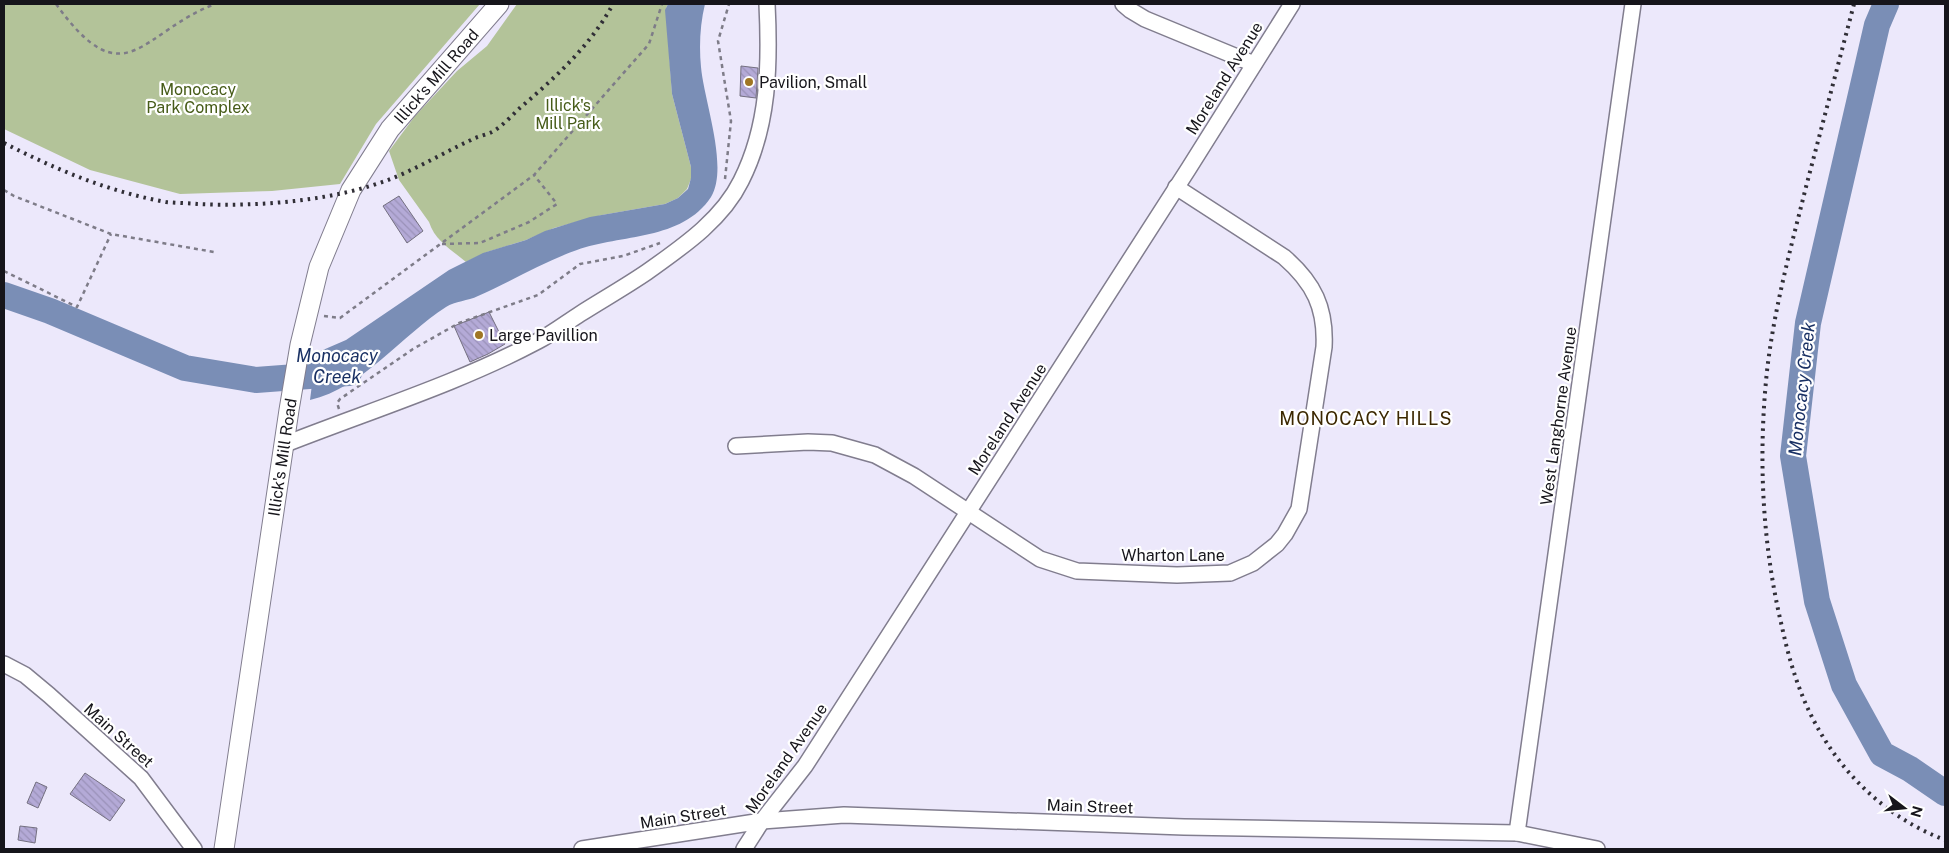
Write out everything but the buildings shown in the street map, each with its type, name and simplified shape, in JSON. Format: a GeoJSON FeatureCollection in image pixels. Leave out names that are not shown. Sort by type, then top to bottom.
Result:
{"type":"FeatureCollection","features":[{"type":"Feature","properties":{"kind":"street","name":"Illick's Mill Road"},"geometry":{"type":"LineString","coordinates":[[224,849],[283,445],[300,345],[319,267],[351,190],[390,129],[499,4]]}},
{"type":"Feature","properties":{"kind":"street"},"geometry":{"type":"LineString","coordinates":[[283,445],[439,387],[539,340],[635,280],[699,232],[719,213],[734,193],[758,140],[768,80],[769,24],[767,4]]}},
{"type":"Feature","properties":{"kind":"street"},"geometry":{"type":"LineString","coordinates":[[1124,4],[1130,10],[1145,18],[1254,64]]}},
{"type":"Feature","properties":{"kind":"street","name":"Moreland Avenue"},"geometry":{"type":"LineString","coordinates":[[744,849],[762,821],[805,766],[1292,4]]}},
{"type":"Feature","properties":{"kind":"street","name":"West Langhorne Avenue"},"geometry":{"type":"LineString","coordinates":[[1517,833],[1633,4]]}},
{"type":"Feature","properties":{"kind":"street","name":"Wharton Lane"},"geometry":{"type":"LineString","coordinates":[[736,446],[808,442],[832,443],[875,455],[914,476],[1040,559],[1077,571],[1177,575],[1230,573],[1252,563],[1277,544],[1285,534],[1299,508],[1324,347],[1325,329],[1318,300],[1298,269],[1284,257],[1176,187]]}},
{"type":"Feature","properties":{"kind":"street","name":"Main Street"},"geometry":{"type":"LineString","coordinates":[[4,664],[25,675],[141,778],[194,849]]}},
{"type":"Feature","properties":{"kind":"street","name":"Main Street"},"geometry":{"type":"LineString","coordinates":[[582,849],[762,821],[844,815],[1184,827],[1517,833],[1598,849]]}},
{"type":"Feature","properties":{"kind":"path"},"geometry":{"type":"LineString","coordinates":[[56,4],[88,41],[102,49],[123,54],[136,50],[203,9],[215,4]]}},
{"type":"Feature","properties":{"kind":"path"},"geometry":{"type":"LineString","coordinates":[[324,316],[340,318],[534,175],[649,44],[662,4]]}},
{"type":"Feature","properties":{"kind":"path"},"geometry":{"type":"LineString","coordinates":[[722,187],[725,178],[731,121],[718,41],[729,4]]}},
{"type":"Feature","properties":{"kind":"path"},"geometry":{"type":"LineString","coordinates":[[441,244],[480,243],[529,222],[557,204],[534,175]]}},
{"type":"Feature","properties":{"kind":"path"},"geometry":{"type":"LineString","coordinates":[[4,190],[14,196],[111,234],[214,252]]}},
{"type":"Feature","properties":{"kind":"path"},"geometry":{"type":"LineString","coordinates":[[4,271],[77,307],[111,234]]}},
{"type":"Feature","properties":{"kind":"path"},"geometry":{"type":"LineString","coordinates":[[340,411],[337,403],[340,399],[421,344],[459,323],[538,295],[580,264],[623,256],[664,242]]}},
{"type":"Feature","properties":{"kind":"green space","name":"Monocacy Park Complex"},"geometry":{"type":"Polygon","coordinates":[[[4,4],[480,4],[376,124],[340,184],[272,191],[180,194],[90,170],[4,129],[4,4]]]}},
{"type":"Feature","properties":{"kind":"green space","name":"Illick's Mill Park"},"geometry":{"type":"Polygon","coordinates":[[[517,4],[668,4],[666,8],[672,94],[691,167],[691,179],[687,189],[678,198],[665,204],[602,215],[554,228],[526,240],[487,252],[466,262],[444,245],[435,235],[429,222],[399,180],[389,151],[415,116],[457,71],[487,46],[517,4]]]}},
{"type":"Feature","properties":{"kind":"water","name":"Monocacy Creek"},"geometry":{"type":"Polygon","coordinates":[[[668,4],[705,4],[701,27],[700,59],[717,152],[717,169],[716,184],[711,197],[699,211],[684,222],[667,229],[577,250],[478,296],[450,305],[430,319],[365,373],[329,394],[310,400],[316,353],[346,340],[449,270],[483,253],[590,217],[665,204],[678,198],[688,189],[691,167],[672,94],[665,10],[668,4]]]}},
{"type":"Feature","properties":{"kind":"waterway","name":"Monocacy Creek"},"geometry":{"type":"LineString","coordinates":[[1886,4],[1877,25],[1808,323],[1793,456],[1817,601],[1844,685],[1882,754],[1910,769],[1945,793]]}},
{"type":"Feature","properties":{"kind":"waterway","name":"Monocacy Creek"},"geometry":{"type":"LineString","coordinates":[[4,295],[50,311],[185,368],[256,380],[349,373]]}},
{"type":"Feature","properties":{"kind":"railway"},"geometry":{"type":"LineString","coordinates":[[4,143],[43,162],[103,186],[166,202],[221,205],[271,203],[297,201],[347,192],[393,178],[496,130],[572,60],[594,33],[613,4]]}},
{"type":"Feature","properties":{"kind":"railway"},"geometry":{"type":"LineString","coordinates":[[1854,4],[1795,232],[1770,348],[1764,403],[1763,435],[1766,532],[1775,595],[1791,663],[1798,686],[1824,739],[1852,776],[1885,807],[1904,820],[1945,840]]}},
{"type":"Feature","properties":{"kind":"place","name":"Pavilion, Small"},"geometry":{"type":"Point","coordinates":[749,82]}},
{"type":"Feature","properties":{"kind":"place","name":"Large Pavillion"},"geometry":{"type":"Point","coordinates":[479,335]}},
{"type":"Feature","properties":{"kind":"district","name":"MONOCACY HILLS"},"geometry":{"type":"Point","coordinates":[1366,419]}}]}
